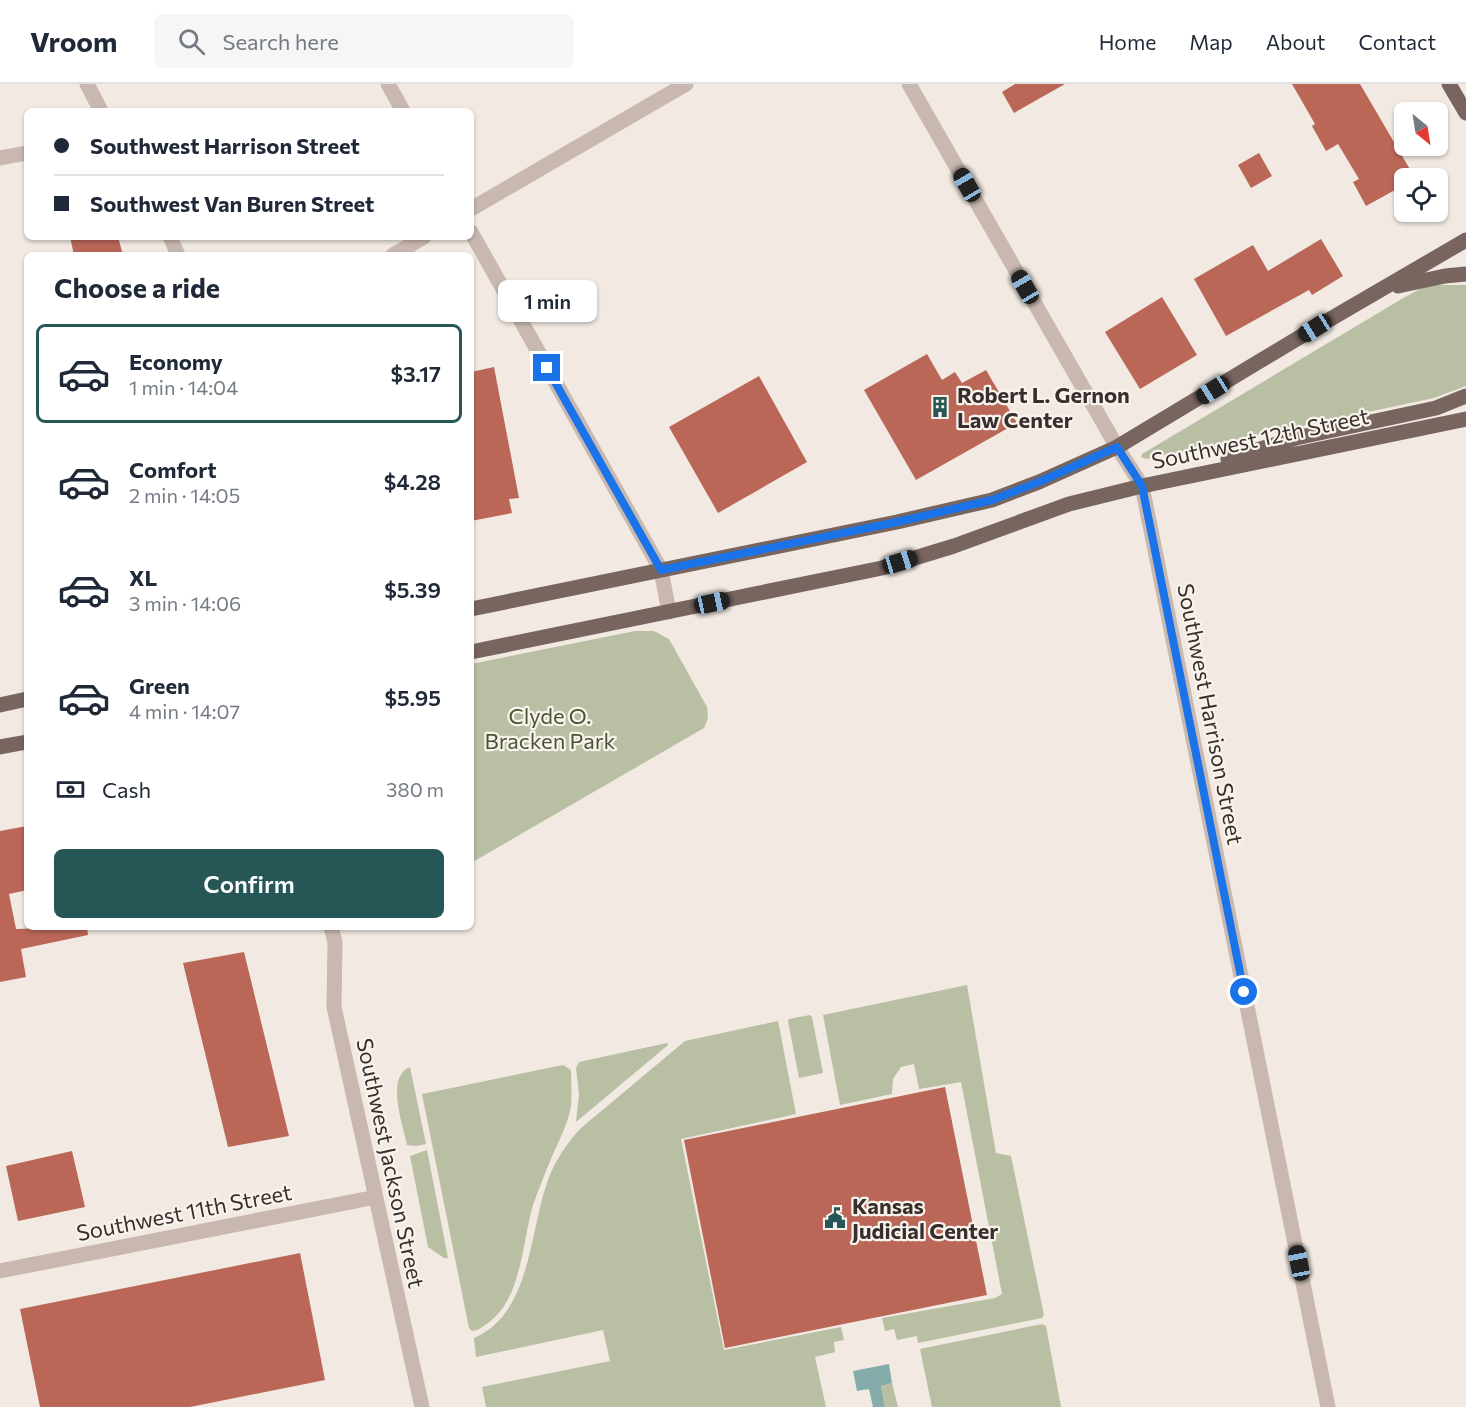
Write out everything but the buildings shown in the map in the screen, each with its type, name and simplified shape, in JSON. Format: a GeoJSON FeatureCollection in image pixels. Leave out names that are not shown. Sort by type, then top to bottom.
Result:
{"type":"FeatureCollection","features":[{"type":"Feature","properties":{"kind":"main road"},"geometry":{"type":"LineString","coordinates":[[1449,84],[1466,113]]}},
{"type":"Feature","properties":{"kind":"main road","name":"Southwest 12th Street"},"geometry":{"type":"LineString","coordinates":[[474,608],[897,522],[992,500],[1117,447],[1466,240]]}},
{"type":"Feature","properties":{"kind":"main road"},"geometry":{"type":"LineString","coordinates":[[1380,291],[1445,276],[1466,274]]}},
{"type":"Feature","properties":{"kind":"main road"},"geometry":{"type":"LineString","coordinates":[[1142,486],[1296,438],[1436,408],[1466,396]]}},
{"type":"Feature","properties":{"kind":"main road","name":"Southwest 12th Street"},"geometry":{"type":"LineString","coordinates":[[474,651],[882,568],[954,546],[1069,504],[1142,486],[1466,419]]}},
{"type":"Feature","properties":{"kind":"main road"},"geometry":{"type":"LineString","coordinates":[[0,705],[24,700]]}},
{"type":"Feature","properties":{"kind":"main road"},"geometry":{"type":"LineString","coordinates":[[0,747],[24,743]]}},
{"type":"Feature","properties":{"kind":"street"},"geometry":{"type":"LineString","coordinates":[[87,84],[99,108]]}},
{"type":"Feature","properties":{"kind":"street"},"geometry":{"type":"LineString","coordinates":[[388,84],[401,108]]}},
{"type":"Feature","properties":{"kind":"street"},"geometry":{"type":"LineString","coordinates":[[474,207],[686,84]]}},
{"type":"Feature","properties":{"kind":"street","name":"Southwest Harrison Street"},"geometry":{"type":"LineString","coordinates":[[909,84],[1117,447],[1142,486],[1328,1407]]}},
{"type":"Feature","properties":{"kind":"street"},"geometry":{"type":"LineString","coordinates":[[0,158],[24,154]]}},
{"type":"Feature","properties":{"kind":"street"},"geometry":{"type":"LineString","coordinates":[[474,237],[661,570],[669,612]]}},
{"type":"Feature","properties":{"kind":"street"},"geometry":{"type":"LineString","coordinates":[[398,252],[419,240]]}},
{"type":"Feature","properties":{"kind":"street","name":"Southwest Jackson Street"},"geometry":{"type":"LineString","coordinates":[[333,930],[335,942],[334,1007],[422,1407]]}},
{"type":"Feature","properties":{"kind":"street","name":"Southwest 11th Street"},"geometry":{"type":"LineString","coordinates":[[0,1270],[376,1197]]}},
{"type":"Feature","properties":{"kind":"green space"},"geometry":{"type":"Polygon","coordinates":[[[1436,285],[1466,285],[1466,386],[1434,398],[1146,459],[1141,457],[1142,454],[1405,297],[1422,288],[1436,285]]]}},
{"type":"Feature","properties":{"kind":"green space","name":"Clyde O. Bracken Park"},"geometry":{"type":"Polygon","coordinates":[[[635,631],[654,631],[669,639],[707,707],[708,718],[704,728],[474,861],[474,663],[635,631]]]}},
{"type":"Feature","properties":{"kind":"green space"},"geometry":{"type":"Polygon","coordinates":[[[967,985],[996,1153],[1011,1156],[1044,1315],[1042,1318],[918,1343],[917,1336],[897,1340],[894,1329],[885,1331],[882,1318],[995,1298],[1002,1294],[961,1082],[919,1089],[914,1064],[901,1067],[893,1079],[892,1094],[840,1105],[823,1015],[967,985]]]}},
{"type":"Feature","properties":{"kind":"green space"},"geometry":{"type":"Polygon","coordinates":[[[810,1015],[823,1073],[799,1078],[788,1021],[810,1015]]]}},
{"type":"Feature","properties":{"kind":"green space"},"geometry":{"type":"Polygon","coordinates":[[[778,1021],[796,1114],[681,1139],[724,1350],[841,1327],[844,1340],[834,1342],[835,1352],[815,1357],[826,1407],[486,1407],[482,1387],[610,1361],[603,1330],[476,1357],[474,1338],[493,1326],[507,1310],[517,1291],[525,1270],[547,1183],[570,1140],[581,1128],[685,1041],[778,1021]]]}},
{"type":"Feature","properties":{"kind":"green space"},"geometry":{"type":"Polygon","coordinates":[[[667,1043],[668,1045],[576,1122],[579,1094],[576,1068],[579,1062],[667,1043]]]}},
{"type":"Feature","properties":{"kind":"green space"},"geometry":{"type":"Polygon","coordinates":[[[563,1065],[571,1070],[570,1112],[533,1205],[514,1285],[499,1313],[482,1327],[472,1331],[469,1328],[422,1094],[563,1065]]]}},
{"type":"Feature","properties":{"kind":"green space"},"geometry":{"type":"Polygon","coordinates":[[[410,1067],[426,1144],[416,1146],[407,1145],[397,1091],[398,1081],[403,1072],[410,1067]]]}},
{"type":"Feature","properties":{"kind":"green space"},"geometry":{"type":"Polygon","coordinates":[[[427,1150],[448,1258],[444,1258],[428,1247],[410,1156],[427,1150]]]}},
{"type":"Feature","properties":{"kind":"green space"},"geometry":{"type":"Polygon","coordinates":[[[1042,1324],[1046,1326],[1061,1407],[932,1407],[920,1349],[1042,1324]]]}},
{"type":"Feature","properties":{"kind":"green space"},"geometry":{"type":"Polygon","coordinates":[[[892,1383],[898,1407],[885,1407],[881,1386],[892,1383]]]}},
{"type":"Feature","properties":{"kind":"water"},"geometry":{"type":"Polygon","coordinates":[[[889,1364],[892,1383],[881,1386],[885,1407],[873,1407],[869,1389],[857,1391],[853,1371],[889,1364]]]}},
{"type":"Feature","properties":{"kind":"place","name":"Robert L. Gernon Law Center"},"geometry":{"type":"Point","coordinates":[940,407]}},
{"type":"Feature","properties":{"kind":"place","name":"Kansas Judicial Center"},"geometry":{"type":"Point","coordinates":[835,1218]}},
{"type":"Feature","properties":{"kind":"route"},"geometry":{"type":"LineString","coordinates":[[547,368],[661,570],[951,511],[992,500],[1082,464],[1117,447],[1142,486],[1244,992]]}}]}
